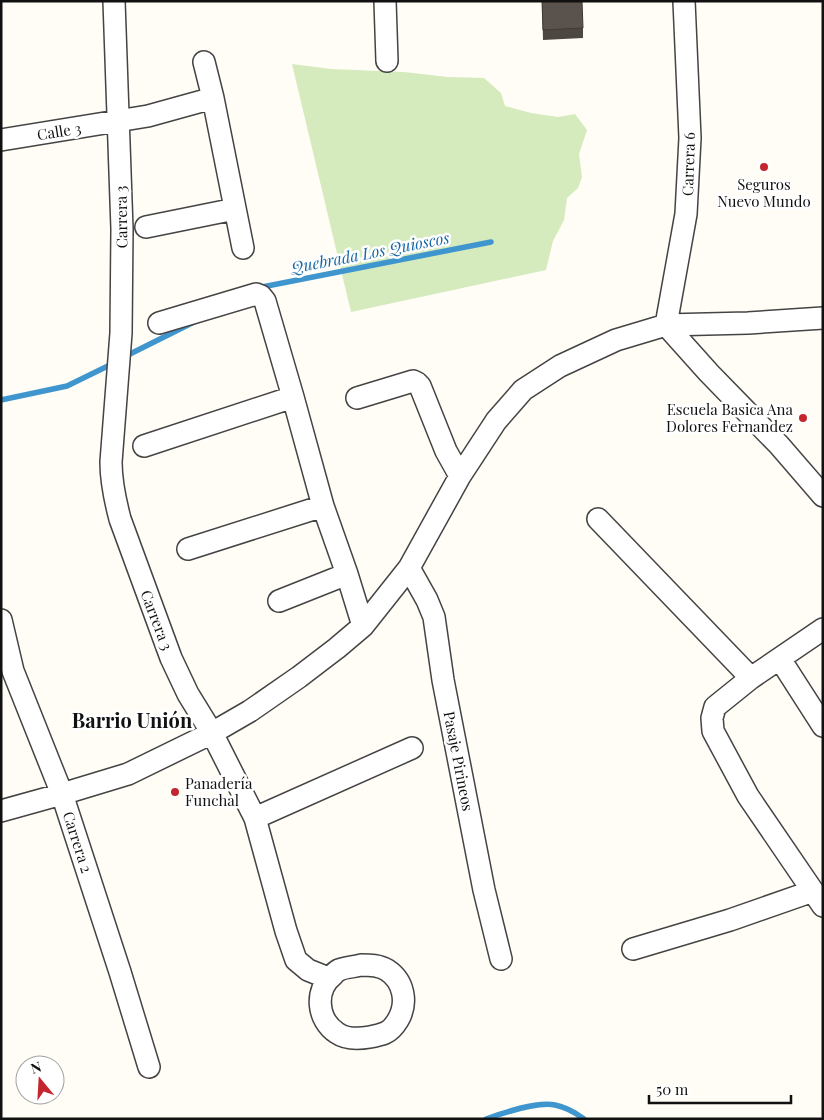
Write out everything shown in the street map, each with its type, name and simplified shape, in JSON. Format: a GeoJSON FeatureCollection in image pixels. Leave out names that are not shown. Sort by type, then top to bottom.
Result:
{"type":"FeatureCollection","features":[{"type":"Feature","properties":{"kind":"street","name":"Carrera 3"},"geometry":{"type":"LineString","coordinates":[[114,1],[122,229],[121,333],[111,462],[111,479],[115,501],[123,528],[171,658],[188,694],[212,733],[255,818],[286,931],[296,960],[308,970],[328,978]]}},
{"type":"Feature","properties":{"kind":"street"},"geometry":{"type":"LineString","coordinates":[[385,1],[387,61]]}},
{"type":"Feature","properties":{"kind":"street","name":"Carrera 6"},"geometry":{"type":"LineString","coordinates":[[666,325],[686,214],[690,138],[684,1]]}},
{"type":"Feature","properties":{"kind":"street"},"geometry":{"type":"LineString","coordinates":[[204,62],[244,248]]}},
{"type":"Feature","properties":{"kind":"street","name":"Calle 3"},"geometry":{"type":"LineString","coordinates":[[1,140],[148,116],[213,98]]}},
{"type":"Feature","properties":{"kind":"street"},"geometry":{"type":"LineString","coordinates":[[146,227],[235,209]]}},
{"type":"Feature","properties":{"kind":"street"},"geometry":{"type":"LineString","coordinates":[[159,323],[256,294],[265,301],[294,397],[323,506],[363,626]]}},
{"type":"Feature","properties":{"kind":"street"},"geometry":{"type":"LineString","coordinates":[[1,811],[128,774],[212,733],[250,711],[337,648],[363,626],[409,568],[460,476],[496,421],[523,390],[560,366],[616,340],[666,325],[748,323],[823,318]]}},
{"type":"Feature","properties":{"kind":"street"},"geometry":{"type":"LineString","coordinates":[[666,325],[708,373],[779,445],[823,496]]}},
{"type":"Feature","properties":{"kind":"street"},"geometry":{"type":"LineString","coordinates":[[357,398],[413,381],[417,383],[420,386],[446,451],[460,476]]}},
{"type":"Feature","properties":{"kind":"street"},"geometry":{"type":"LineString","coordinates":[[144,446],[294,397]]}},
{"type":"Feature","properties":{"kind":"street"},"geometry":{"type":"LineString","coordinates":[[188,549],[323,506]]}},
{"type":"Feature","properties":{"kind":"street"},"geometry":{"type":"LineString","coordinates":[[598,519],[751,678]]}},
{"type":"Feature","properties":{"kind":"street","name":"Pasaje Pirineos"},"geometry":{"type":"LineString","coordinates":[[409,568],[434,617],[443,680],[484,890],[501,959]]}},
{"type":"Feature","properties":{"kind":"street"},"geometry":{"type":"LineString","coordinates":[[279,601],[347,574]]}},
{"type":"Feature","properties":{"kind":"street","name":"Carrera 2"},"geometry":{"type":"LineString","coordinates":[[1,620],[13,671],[62,794],[149,1067]]}},
{"type":"Feature","properties":{"kind":"street"},"geometry":{"type":"LineString","coordinates":[[633,949],[730,920],[818,899],[748,796],[714,731],[712,718],[715,707],[751,678],[823,629]]}},
{"type":"Feature","properties":{"kind":"street"},"geometry":{"type":"LineString","coordinates":[[780,659],[823,726]]}},
{"type":"Feature","properties":{"kind":"street"},"geometry":{"type":"LineString","coordinates":[[255,818],[412,748]]}},
{"type":"Feature","properties":{"kind":"green space"},"geometry":{"type":"Polygon","coordinates":[[[292,64],[331,69],[484,78],[501,93],[505,106],[531,113],[558,117],[575,114],[587,130],[579,154],[582,177],[578,188],[567,198],[564,220],[553,241],[546,270],[351,312],[292,64]]]}},
{"type":"Feature","properties":{"kind":"building"},"geometry":{"type":"Polygon","coordinates":[[[542,1],[582,1],[583,28],[543,30],[542,1]]]}},
{"type":"Feature","properties":{"kind":"waterway","name":"Quebrada Los Quioscos"},"geometry":{"type":"LineString","coordinates":[[258,289],[491,242]]}},
{"type":"Feature","properties":{"kind":"waterway","name":"Quebrada Los Quioscos"},"geometry":{"type":"LineString","coordinates":[[124,357],[194,322]]}},
{"type":"Feature","properties":{"kind":"waterway","name":"Quebrada Los Quioscos"},"geometry":{"type":"LineString","coordinates":[[1,400],[67,386],[114,363]]}},
{"type":"Feature","properties":{"kind":"waterway"},"geometry":{"type":"LineString","coordinates":[[486,1119],[520,1108],[548,1104],[574,1112],[584,1119]]}},
{"type":"Feature","properties":{"kind":"place","name":"Seguros Nuevo Mundo"},"geometry":{"type":"Point","coordinates":[764,167]}},
{"type":"Feature","properties":{"kind":"place","name":"Escuela Basica Ana Dolores Fernandez"},"geometry":{"type":"Point","coordinates":[803,418]}},
{"type":"Feature","properties":{"kind":"place","name":"Panadería Funchal"},"geometry":{"type":"Point","coordinates":[175,792]}},
{"type":"Feature","properties":{"kind":"district","name":"Barrio Unión"},"geometry":{"type":"Point","coordinates":[132,719]}}]}
